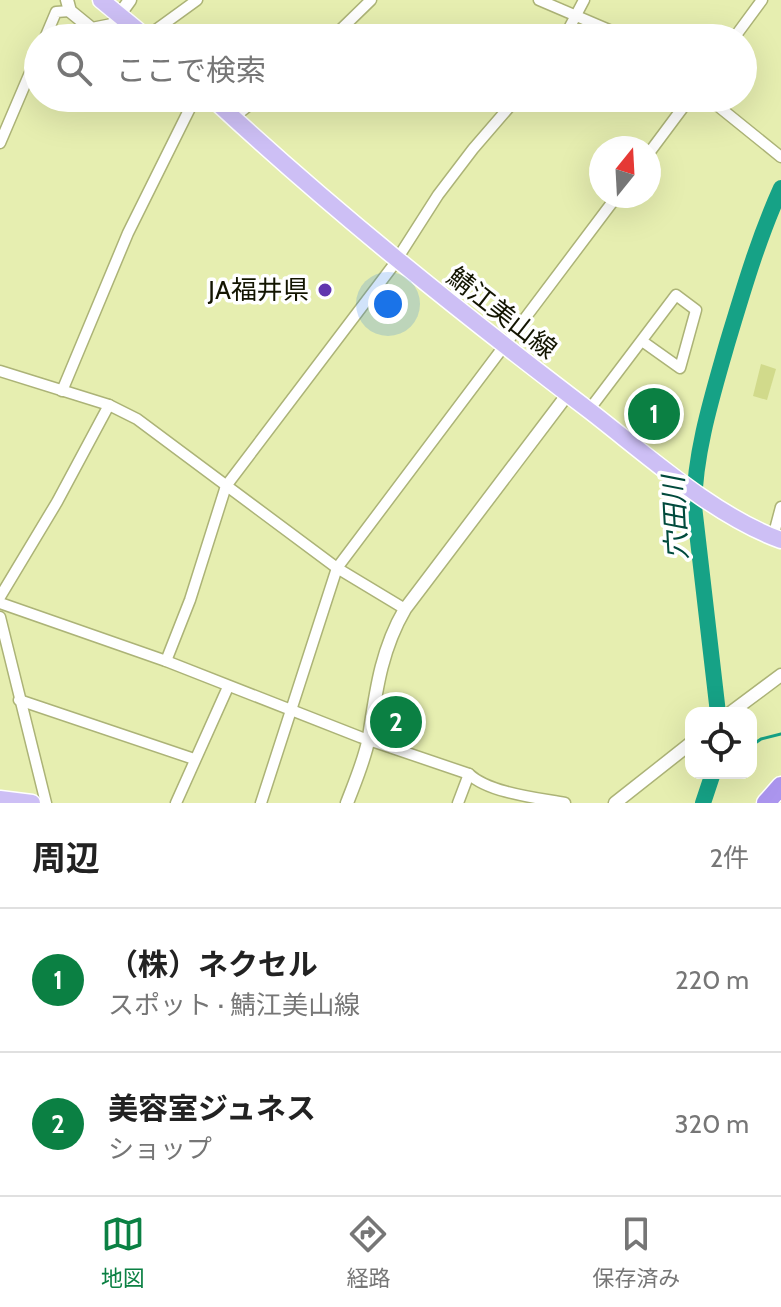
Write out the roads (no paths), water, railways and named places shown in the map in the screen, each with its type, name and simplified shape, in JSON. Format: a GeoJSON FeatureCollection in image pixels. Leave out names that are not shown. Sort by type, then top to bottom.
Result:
{"type":"FeatureCollection","features":[{"type":"Feature","properties":{"kind":"highway"},"geometry":{"type":"LineString","coordinates":[[766,803],[781,786]]}},
{"type":"Feature","properties":{"kind":"highway"},"geometry":{"type":"LineString","coordinates":[[774,803],[781,797]]}},
{"type":"Feature","properties":{"kind":"main road"},"geometry":{"type":"LineString","coordinates":[[101,0],[123,5],[137,24]]}},
{"type":"Feature","properties":{"kind":"main road","name":"鯖江美山線"},"geometry":{"type":"LineString","coordinates":[[227,112],[397,260],[567,395],[719,507],[777,538]]}},
{"type":"Feature","properties":{"kind":"main road"},"geometry":{"type":"LineString","coordinates":[[0,799],[32,803]]}},
{"type":"Feature","properties":{"kind":"street"},"geometry":{"type":"LineString","coordinates":[[160,24],[197,0]]}},
{"type":"Feature","properties":{"kind":"street"},"geometry":{"type":"LineString","coordinates":[[346,24],[371,0]]}},
{"type":"Feature","properties":{"kind":"street"},"geometry":{"type":"LineString","coordinates":[[539,0],[596,24]]}},
{"type":"Feature","properties":{"kind":"street"},"geometry":{"type":"LineString","coordinates":[[572,24],[584,0]]}},
{"type":"Feature","properties":{"kind":"street"},"geometry":{"type":"LineString","coordinates":[[744,24],[762,0]]}},
{"type":"Feature","properties":{"kind":"street"},"geometry":{"type":"LineString","coordinates":[[113,24],[123,5]]}},
{"type":"Feature","properties":{"kind":"street"},"geometry":{"type":"LineString","coordinates":[[51,24],[56,12],[69,6],[87,24]]}},
{"type":"Feature","properties":{"kind":"street"},"geometry":{"type":"LineString","coordinates":[[0,143],[24,87]]}},
{"type":"Feature","properties":{"kind":"street"},"geometry":{"type":"LineString","coordinates":[[62,391],[128,233],[188,112]]}},
{"type":"Feature","properties":{"kind":"street"},"geometry":{"type":"LineString","coordinates":[[233,118],[240,112]]}},
{"type":"Feature","properties":{"kind":"street"},"geometry":{"type":"LineString","coordinates":[[166,661],[190,600],[226,486],[397,260],[438,195],[505,112]]}},
{"type":"Feature","properties":{"kind":"street"},"geometry":{"type":"LineString","coordinates":[[661,137],[680,112]]}},
{"type":"Feature","properties":{"kind":"street"},"geometry":{"type":"LineString","coordinates":[[725,112],[777,154]]}},
{"type":"Feature","properties":{"kind":"street"},"geometry":{"type":"LineString","coordinates":[[261,803],[337,568],[608,208]]}},
{"type":"Feature","properties":{"kind":"street"},"geometry":{"type":"LineString","coordinates":[[589,410],[676,295],[696,310],[680,368],[642,341]]}},
{"type":"Feature","properties":{"kind":"street"},"geometry":{"type":"LineString","coordinates":[[0,371],[109,405],[160,433],[337,568],[405,609]]}},
{"type":"Feature","properties":{"kind":"street"},"geometry":{"type":"LineString","coordinates":[[347,803],[369,740],[372,706],[383,657],[405,609],[567,395]]}},
{"type":"Feature","properties":{"kind":"street"},"geometry":{"type":"LineString","coordinates":[[0,597],[57,502],[109,405]]}},
{"type":"Feature","properties":{"kind":"street"},"geometry":{"type":"LineString","coordinates":[[777,538],[781,507]]}},
{"type":"Feature","properties":{"kind":"street"},"geometry":{"type":"LineString","coordinates":[[0,603],[469,774],[476,781],[522,795],[565,803]]}},
{"type":"Feature","properties":{"kind":"street"},"geometry":{"type":"LineString","coordinates":[[0,617],[46,803]]}},
{"type":"Feature","properties":{"kind":"street"},"geometry":{"type":"LineString","coordinates":[[737,707],[781,675]]}},
{"type":"Feature","properties":{"kind":"street"},"geometry":{"type":"LineString","coordinates":[[176,803],[228,687]]}},
{"type":"Feature","properties":{"kind":"street"},"geometry":{"type":"LineString","coordinates":[[19,700],[194,759]]}},
{"type":"Feature","properties":{"kind":"street"},"geometry":{"type":"LineString","coordinates":[[615,803],[685,748]]}},
{"type":"Feature","properties":{"kind":"street"},"geometry":{"type":"LineString","coordinates":[[458,803],[469,774]]}},
{"type":"Feature","properties":{"kind":"waterway","name":"穴田川"},"geometry":{"type":"LineString","coordinates":[[717,707],[694,506],[697,465],[710,404],[733,324],[781,188]]}},
{"type":"Feature","properties":{"kind":"waterway"},"geometry":{"type":"LineString","coordinates":[[757,742],[781,734]]}},
{"type":"Feature","properties":{"kind":"waterway","name":"穴田川"},"geometry":{"type":"LineString","coordinates":[[703,803],[711,779]]}},
{"type":"Feature","properties":{"kind":"place","name":"JA福井県"},"geometry":{"type":"Point","coordinates":[325,290]}},
{"type":"Feature","properties":{"kind":"place","name":"（株）ネクセル"},"geometry":{"type":"Point","coordinates":[654,414]}},
{"type":"Feature","properties":{"kind":"place","name":"美容室ジュネス"},"geometry":{"type":"Point","coordinates":[396,722]}}]}
